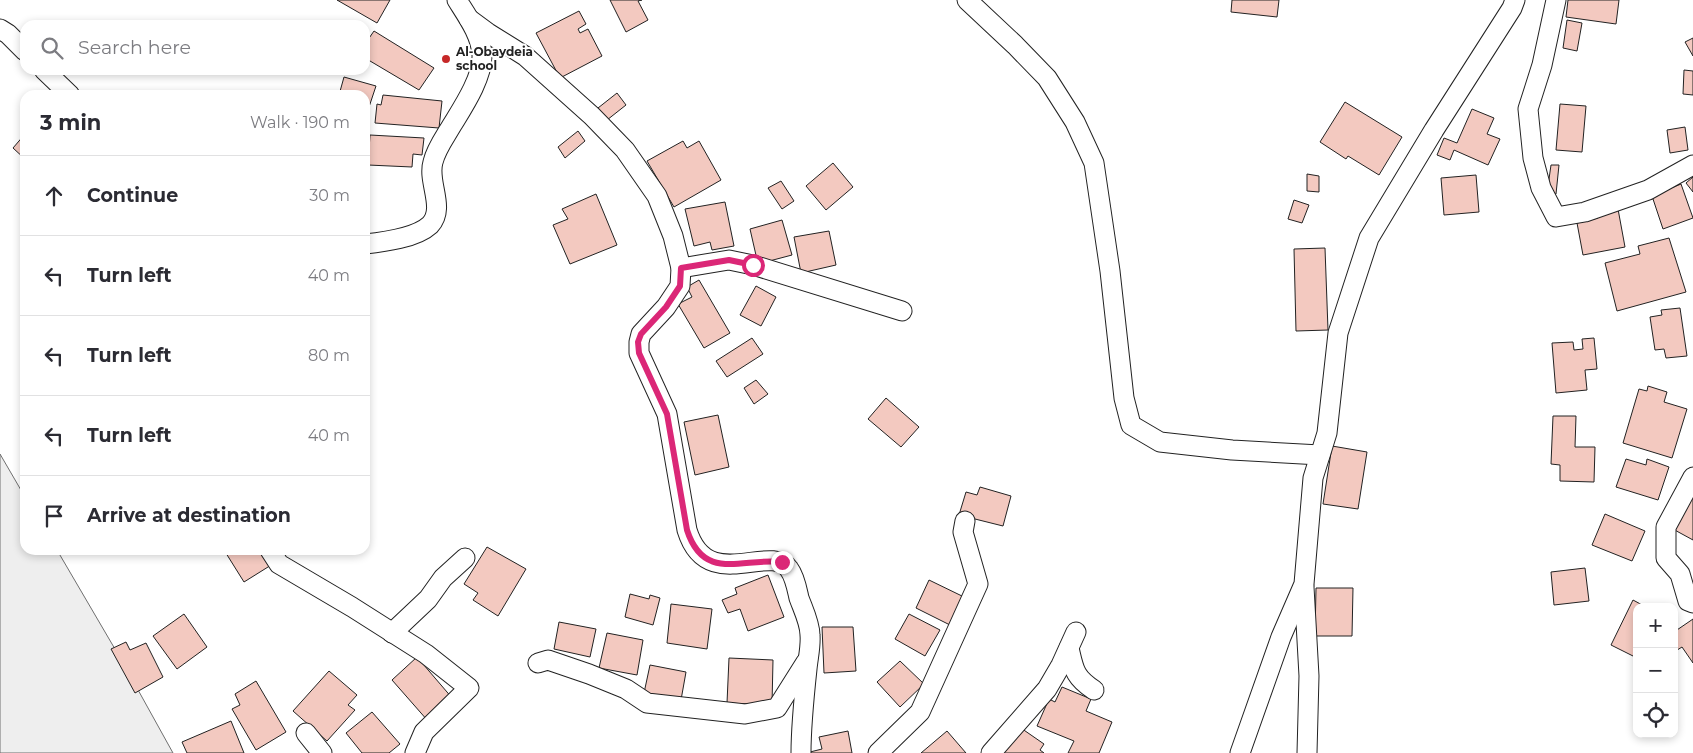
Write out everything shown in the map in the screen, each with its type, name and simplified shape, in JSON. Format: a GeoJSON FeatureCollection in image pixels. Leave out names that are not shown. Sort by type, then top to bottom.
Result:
{"type":"FeatureCollection","features":[{"type":"Feature","properties":{"kind":"street"},"geometry":{"type":"LineString","coordinates":[[370,243],[394,240],[418,233],[429,226],[436,217],[437,209],[432,163],[440,144],[458,116],[478,78],[482,56],[469,19],[457,0]]}},
{"type":"Feature","properties":{"kind":"street"},"geometry":{"type":"LineString","coordinates":[[967,0],[1047,78],[1076,122],[1094,163],[1110,271],[1124,398],[1132,425],[1160,442],[1232,450],[1320,455]]}},
{"type":"Feature","properties":{"kind":"street"},"geometry":{"type":"LineString","coordinates":[[1307,753],[1309,676],[1304,584],[1313,478],[1327,433],[1338,333],[1369,238],[1434,130],[1512,8],[1515,0]]}},
{"type":"Feature","properties":{"kind":"street"},"geometry":{"type":"LineString","coordinates":[[1556,0],[1542,65],[1528,109],[1533,158],[1540,188],[1556,217],[1585,212],[1648,190],[1693,165]]}},
{"type":"Feature","properties":{"kind":"street"},"geometry":{"type":"LineString","coordinates":[[469,19],[525,56],[592,116],[626,150],[657,196],[673,236],[681,268],[680,286],[675,295],[646,328],[638,342],[639,353],[667,414],[690,539],[701,554],[716,563],[736,565],[772,561],[782,562],[789,569],[794,579],[810,634],[801,727],[801,753]]}},
{"type":"Feature","properties":{"kind":"street"},"geometry":{"type":"LineString","coordinates":[[0,29],[20,46]]}},
{"type":"Feature","properties":{"kind":"street"},"geometry":{"type":"LineString","coordinates":[[49,75],[65,90]]}},
{"type":"Feature","properties":{"kind":"street"},"geometry":{"type":"LineString","coordinates":[[681,268],[729,260],[753,265],[902,312]]}},
{"type":"Feature","properties":{"kind":"street"},"geometry":{"type":"LineString","coordinates":[[1693,478],[1666,527],[1666,558],[1680,574],[1688,601],[1693,603]]}},
{"type":"Feature","properties":{"kind":"street"},"geometry":{"type":"LineString","coordinates":[[878,753],[920,712],[981,580],[963,532],[965,521]]}},
{"type":"Feature","properties":{"kind":"street"},"geometry":{"type":"LineString","coordinates":[[273,555],[278,564],[426,654],[469,688],[424,732],[415,753]]}},
{"type":"Feature","properties":{"kind":"street"},"geometry":{"type":"LineString","coordinates":[[392,633],[428,599],[443,578],[465,558]]}},
{"type":"Feature","properties":{"kind":"street"},"geometry":{"type":"LineString","coordinates":[[1240,753],[1281,636],[1304,584]]}},
{"type":"Feature","properties":{"kind":"street"},"geometry":{"type":"LineString","coordinates":[[991,753],[1047,689],[1072,640],[1075,673],[1084,684],[1094,690]]}},
{"type":"Feature","properties":{"kind":"street"},"geometry":{"type":"LineString","coordinates":[[538,663],[548,660],[589,674],[626,689],[647,703],[744,714],[777,708],[808,660]]}},
{"type":"Feature","properties":{"kind":"street"},"geometry":{"type":"LineString","coordinates":[[306,734],[322,753]]}},
{"type":"Feature","properties":{"kind":"shaded area"},"geometry":{"type":"Polygon","coordinates":[[[0,454],[20,488],[20,555],[60,555],[173,753],[0,753],[0,454]]]}},
{"type":"Feature","properties":{"kind":"building"},"geometry":{"type":"Polygon","coordinates":[[[337,0],[390,0],[377,23],[337,0]]]}},
{"type":"Feature","properties":{"kind":"building"},"geometry":{"type":"Polygon","coordinates":[[[610,0],[642,0],[638,1],[648,20],[626,32],[610,0]]]}},
{"type":"Feature","properties":{"kind":"building"},"geometry":{"type":"Polygon","coordinates":[[[1232,0],[1279,0],[1277,17],[1231,12],[1232,0]]]}},
{"type":"Feature","properties":{"kind":"building"},"geometry":{"type":"Polygon","coordinates":[[[1568,0],[1619,0],[1616,24],[1566,17],[1568,0]]]}},
{"type":"Feature","properties":{"kind":"building"},"geometry":{"type":"Polygon","coordinates":[[[579,11],[586,24],[578,29],[580,33],[588,29],[602,56],[560,78],[536,33],[579,11]]]}},
{"type":"Feature","properties":{"kind":"building"},"geometry":{"type":"Polygon","coordinates":[[[1567,20],[1582,23],[1577,51],[1563,48],[1567,20]]]}},
{"type":"Feature","properties":{"kind":"building"},"geometry":{"type":"Polygon","coordinates":[[[374,31],[434,68],[419,90],[370,61],[370,37],[374,31]]]}},
{"type":"Feature","properties":{"kind":"building"},"geometry":{"type":"Polygon","coordinates":[[[1693,38],[1693,56],[1685,42],[1693,38]]]}},
{"type":"Feature","properties":{"kind":"building"},"geometry":{"type":"Polygon","coordinates":[[[1684,70],[1693,71],[1693,95],[1683,94],[1684,70]]]}},
{"type":"Feature","properties":{"kind":"building"},"geometry":{"type":"Polygon","coordinates":[[[344,77],[376,86],[370,104],[370,90],[340,90],[344,77]]]}},
{"type":"Feature","properties":{"kind":"building"},"geometry":{"type":"Polygon","coordinates":[[[617,93],[626,105],[607,120],[598,108],[617,93]]]}},
{"type":"Feature","properties":{"kind":"building"},"geometry":{"type":"Polygon","coordinates":[[[383,95],[442,101],[439,128],[375,123],[377,104],[381,105],[383,95]]]}},
{"type":"Feature","properties":{"kind":"building"},"geometry":{"type":"Polygon","coordinates":[[[1345,102],[1402,137],[1379,175],[1348,156],[1346,159],[1320,142],[1345,102]]]}},
{"type":"Feature","properties":{"kind":"building"},"geometry":{"type":"Polygon","coordinates":[[[1560,104],[1586,106],[1582,152],[1556,150],[1560,104]]]}},
{"type":"Feature","properties":{"kind":"building"},"geometry":{"type":"Polygon","coordinates":[[[1472,109],[1494,118],[1487,134],[1500,139],[1488,165],[1454,150],[1450,160],[1437,155],[1444,138],[1457,143],[1472,109]]]}},
{"type":"Feature","properties":{"kind":"building"},"geometry":{"type":"Polygon","coordinates":[[[1685,127],[1688,150],[1670,153],[1667,130],[1685,127]]]}},
{"type":"Feature","properties":{"kind":"building"},"geometry":{"type":"Polygon","coordinates":[[[578,131],[585,141],[565,158],[558,147],[578,131]]]}},
{"type":"Feature","properties":{"kind":"building"},"geometry":{"type":"Polygon","coordinates":[[[370,135],[424,138],[422,155],[413,154],[412,167],[370,165],[370,135]]]}},
{"type":"Feature","properties":{"kind":"building"},"geometry":{"type":"Polygon","coordinates":[[[20,140],[20,154],[13,148],[20,140]]]}},
{"type":"Feature","properties":{"kind":"building"},"geometry":{"type":"Polygon","coordinates":[[[683,141],[687,148],[699,141],[721,180],[674,207],[647,161],[683,141]]]}},
{"type":"Feature","properties":{"kind":"building"},"geometry":{"type":"Polygon","coordinates":[[[833,163],[853,187],[826,210],[806,186],[833,163]]]}},
{"type":"Feature","properties":{"kind":"building"},"geometry":{"type":"Polygon","coordinates":[[[1551,165],[1559,165],[1556,194],[1547,193],[1551,165]]]}},
{"type":"Feature","properties":{"kind":"building"},"geometry":{"type":"Polygon","coordinates":[[[1307,174],[1319,176],[1319,192],[1307,191],[1307,174]]]}},
{"type":"Feature","properties":{"kind":"building"},"geometry":{"type":"Polygon","coordinates":[[[1476,175],[1479,212],[1444,215],[1441,178],[1476,175]]]}},
{"type":"Feature","properties":{"kind":"building"},"geometry":{"type":"Polygon","coordinates":[[[1693,177],[1693,192],[1686,183],[1693,177]]]}},
{"type":"Feature","properties":{"kind":"building"},"geometry":{"type":"Polygon","coordinates":[[[781,181],[794,201],[782,209],[768,188],[781,181]]]}},
{"type":"Feature","properties":{"kind":"building"},"geometry":{"type":"Polygon","coordinates":[[[1681,184],[1693,218],[1663,229],[1652,196],[1681,184]]]}},
{"type":"Feature","properties":{"kind":"building"},"geometry":{"type":"Polygon","coordinates":[[[596,194],[617,245],[570,264],[553,225],[568,219],[562,209],[596,194]]]}},
{"type":"Feature","properties":{"kind":"building"},"geometry":{"type":"Polygon","coordinates":[[[1294,200],[1309,205],[1302,223],[1288,219],[1294,200]]]}},
{"type":"Feature","properties":{"kind":"building"},"geometry":{"type":"Polygon","coordinates":[[[725,202],[734,246],[712,250],[710,242],[694,246],[685,209],[725,202]]]}},
{"type":"Feature","properties":{"kind":"building"},"geometry":{"type":"Polygon","coordinates":[[[1618,209],[1625,247],[1583,255],[1577,223],[1598,218],[1597,214],[1618,209]]]}},
{"type":"Feature","properties":{"kind":"building"},"geometry":{"type":"Polygon","coordinates":[[[782,220],[792,255],[758,264],[750,229],[782,220]]]}},
{"type":"Feature","properties":{"kind":"building"},"geometry":{"type":"Polygon","coordinates":[[[829,231],[836,265],[801,273],[794,237],[829,231]]]}},
{"type":"Feature","properties":{"kind":"building"},"geometry":{"type":"Polygon","coordinates":[[[1669,238],[1686,292],[1617,311],[1605,263],[1640,254],[1638,246],[1669,238]]]}},
{"type":"Feature","properties":{"kind":"building"},"geometry":{"type":"Polygon","coordinates":[[[1325,248],[1328,330],[1296,331],[1294,249],[1325,248]]]}},
{"type":"Feature","properties":{"kind":"building"},"geometry":{"type":"Polygon","coordinates":[[[699,280],[730,333],[704,348],[678,304],[692,297],[687,287],[699,280]]]}},
{"type":"Feature","properties":{"kind":"building"},"geometry":{"type":"Polygon","coordinates":[[[756,286],[776,297],[761,326],[740,315],[756,286]]]}},
{"type":"Feature","properties":{"kind":"building"},"geometry":{"type":"Polygon","coordinates":[[[1680,308],[1687,356],[1666,358],[1664,349],[1655,350],[1650,317],[1662,315],[1661,310],[1680,308]]]}},
{"type":"Feature","properties":{"kind":"building"},"geometry":{"type":"Polygon","coordinates":[[[752,338],[763,354],[727,377],[716,361],[752,338]]]}},
{"type":"Feature","properties":{"kind":"building"},"geometry":{"type":"Polygon","coordinates":[[[1594,338],[1597,369],[1585,370],[1587,390],[1556,393],[1552,343],[1573,342],[1574,350],[1583,349],[1582,339],[1594,338]]]}},
{"type":"Feature","properties":{"kind":"building"},"geometry":{"type":"Polygon","coordinates":[[[756,380],[768,394],[754,404],[744,388],[756,380]]]}},
{"type":"Feature","properties":{"kind":"building"},"geometry":{"type":"Polygon","coordinates":[[[1648,386],[1667,392],[1664,402],[1687,409],[1672,458],[1623,443],[1639,389],[1647,391],[1648,386]]]}},
{"type":"Feature","properties":{"kind":"building"},"geometry":{"type":"Polygon","coordinates":[[[886,398],[919,427],[901,447],[868,419],[886,398]]]}},
{"type":"Feature","properties":{"kind":"building"},"geometry":{"type":"Polygon","coordinates":[[[718,415],[729,467],[695,475],[684,422],[718,415]]]}},
{"type":"Feature","properties":{"kind":"building"},"geometry":{"type":"Polygon","coordinates":[[[1553,416],[1576,416],[1575,447],[1595,447],[1594,482],[1560,481],[1560,465],[1551,464],[1553,416]]]}},
{"type":"Feature","properties":{"kind":"building"},"geometry":{"type":"Polygon","coordinates":[[[1332,446],[1367,452],[1358,509],[1323,504],[1332,446]]]}},
{"type":"Feature","properties":{"kind":"building"},"geometry":{"type":"Polygon","coordinates":[[[1626,459],[1646,465],[1647,459],[1669,467],[1658,500],[1616,487],[1626,459]]]}},
{"type":"Feature","properties":{"kind":"building"},"geometry":{"type":"Polygon","coordinates":[[[980,487],[1011,496],[1003,526],[959,515],[966,492],[977,495],[980,487]]]}},
{"type":"Feature","properties":{"kind":"building"},"geometry":{"type":"Polygon","coordinates":[[[1693,493],[1693,540],[1671,528],[1693,493]]]}},
{"type":"Feature","properties":{"kind":"building"},"geometry":{"type":"Polygon","coordinates":[[[1605,514],[1645,531],[1632,561],[1592,545],[1605,514]]]}},
{"type":"Feature","properties":{"kind":"building"},"geometry":{"type":"Polygon","coordinates":[[[487,547],[526,569],[498,616],[473,600],[478,593],[464,584],[487,547]]]}},
{"type":"Feature","properties":{"kind":"building"},"geometry":{"type":"Polygon","coordinates":[[[227,555],[272,555],[276,562],[244,582],[227,555]]]}},
{"type":"Feature","properties":{"kind":"building"},"geometry":{"type":"Polygon","coordinates":[[[1585,568],[1589,601],[1554,605],[1551,572],[1585,568]]]}},
{"type":"Feature","properties":{"kind":"building"},"geometry":{"type":"Polygon","coordinates":[[[768,575],[784,617],[748,631],[740,609],[728,613],[722,600],[737,594],[735,588],[768,575]]]}},
{"type":"Feature","properties":{"kind":"building"},"geometry":{"type":"Polygon","coordinates":[[[929,580],[964,597],[950,625],[916,608],[929,580]]]}},
{"type":"Feature","properties":{"kind":"building"},"geometry":{"type":"Polygon","coordinates":[[[1316,588],[1353,588],[1352,636],[1315,636],[1316,588]]]}},
{"type":"Feature","properties":{"kind":"building"},"geometry":{"type":"Polygon","coordinates":[[[630,594],[649,599],[650,595],[660,598],[653,625],[625,617],[630,594]]]}},
{"type":"Feature","properties":{"kind":"building"},"geometry":{"type":"Polygon","coordinates":[[[1633,600],[1639,603],[1633,603],[1633,656],[1611,645],[1633,600]]]}},
{"type":"Feature","properties":{"kind":"building"},"geometry":{"type":"Polygon","coordinates":[[[671,604],[712,609],[707,649],[667,643],[671,604]]]}},
{"type":"Feature","properties":{"kind":"building"},"geometry":{"type":"Polygon","coordinates":[[[184,614],[207,647],[177,669],[153,636],[184,614]]]}},
{"type":"Feature","properties":{"kind":"building"},"geometry":{"type":"Polygon","coordinates":[[[909,614],[940,630],[925,656],[895,639],[909,614]]]}},
{"type":"Feature","properties":{"kind":"building"},"geometry":{"type":"Polygon","coordinates":[[[1693,619],[1693,663],[1682,647],[1678,650],[1678,629],[1693,619]]]}},
{"type":"Feature","properties":{"kind":"building"},"geometry":{"type":"Polygon","coordinates":[[[559,622],[596,629],[590,657],[554,649],[559,622]]]}},
{"type":"Feature","properties":{"kind":"building"},"geometry":{"type":"Polygon","coordinates":[[[822,627],[853,627],[856,671],[824,673],[822,627]]]}},
{"type":"Feature","properties":{"kind":"building"},"geometry":{"type":"Polygon","coordinates":[[[607,633],[643,640],[637,675],[599,668],[607,633]]]}},
{"type":"Feature","properties":{"kind":"building"},"geometry":{"type":"Polygon","coordinates":[[[126,642],[130,650],[146,643],[163,677],[135,693],[111,649],[126,642]]]}},
{"type":"Feature","properties":{"kind":"building"},"geometry":{"type":"Polygon","coordinates":[[[417,657],[453,699],[428,721],[392,680],[417,657]]]}},
{"type":"Feature","properties":{"kind":"building"},"geometry":{"type":"Polygon","coordinates":[[[729,658],[773,660],[772,705],[727,703],[729,658]]]}},
{"type":"Feature","properties":{"kind":"building"},"geometry":{"type":"Polygon","coordinates":[[[900,661],[924,684],[900,707],[877,682],[900,661]]]}},
{"type":"Feature","properties":{"kind":"building"},"geometry":{"type":"Polygon","coordinates":[[[650,665],[686,672],[681,700],[644,693],[650,665]]]}},
{"type":"Feature","properties":{"kind":"building"},"geometry":{"type":"Polygon","coordinates":[[[329,671],[357,695],[348,705],[355,710],[327,741],[293,711],[329,671]]]}},
{"type":"Feature","properties":{"kind":"building"},"geometry":{"type":"Polygon","coordinates":[[[256,681],[286,732],[256,750],[232,709],[240,705],[235,694],[256,681]]]}},
{"type":"Feature","properties":{"kind":"building"},"geometry":{"type":"Polygon","coordinates":[[[1062,687],[1091,699],[1086,711],[1112,722],[1099,753],[1068,753],[1074,741],[1037,726],[1049,699],[1055,702],[1062,687]]]}},
{"type":"Feature","properties":{"kind":"building"},"geometry":{"type":"Polygon","coordinates":[[[372,712],[400,744],[389,753],[362,753],[346,733],[372,712]]]}},
{"type":"Feature","properties":{"kind":"building"},"geometry":{"type":"Polygon","coordinates":[[[231,721],[244,753],[187,753],[182,742],[231,721]]]}},
{"type":"Feature","properties":{"kind":"building"},"geometry":{"type":"Polygon","coordinates":[[[1018,726],[1044,744],[1040,750],[1044,753],[1000,753],[1018,726]]]}},
{"type":"Feature","properties":{"kind":"building"},"geometry":{"type":"Polygon","coordinates":[[[848,731],[852,753],[810,752],[822,749],[819,737],[848,731]]]}},
{"type":"Feature","properties":{"kind":"building"},"geometry":{"type":"Polygon","coordinates":[[[947,731],[966,753],[921,753],[947,731]]]}},
{"type":"Feature","properties":{"kind":"place","name":"Al-Obaydeia school"},"geometry":{"type":"Point","coordinates":[446,59]}},
{"type":"Feature","properties":{"kind":"route"},"geometry":{"type":"LineString","coordinates":[[753,265],[729,260],[681,268],[680,286],[666,307],[641,334],[638,342],[639,353],[667,414],[687,530],[695,547],[701,554],[716,563],[725,565],[772,561],[782,562]]}}]}
